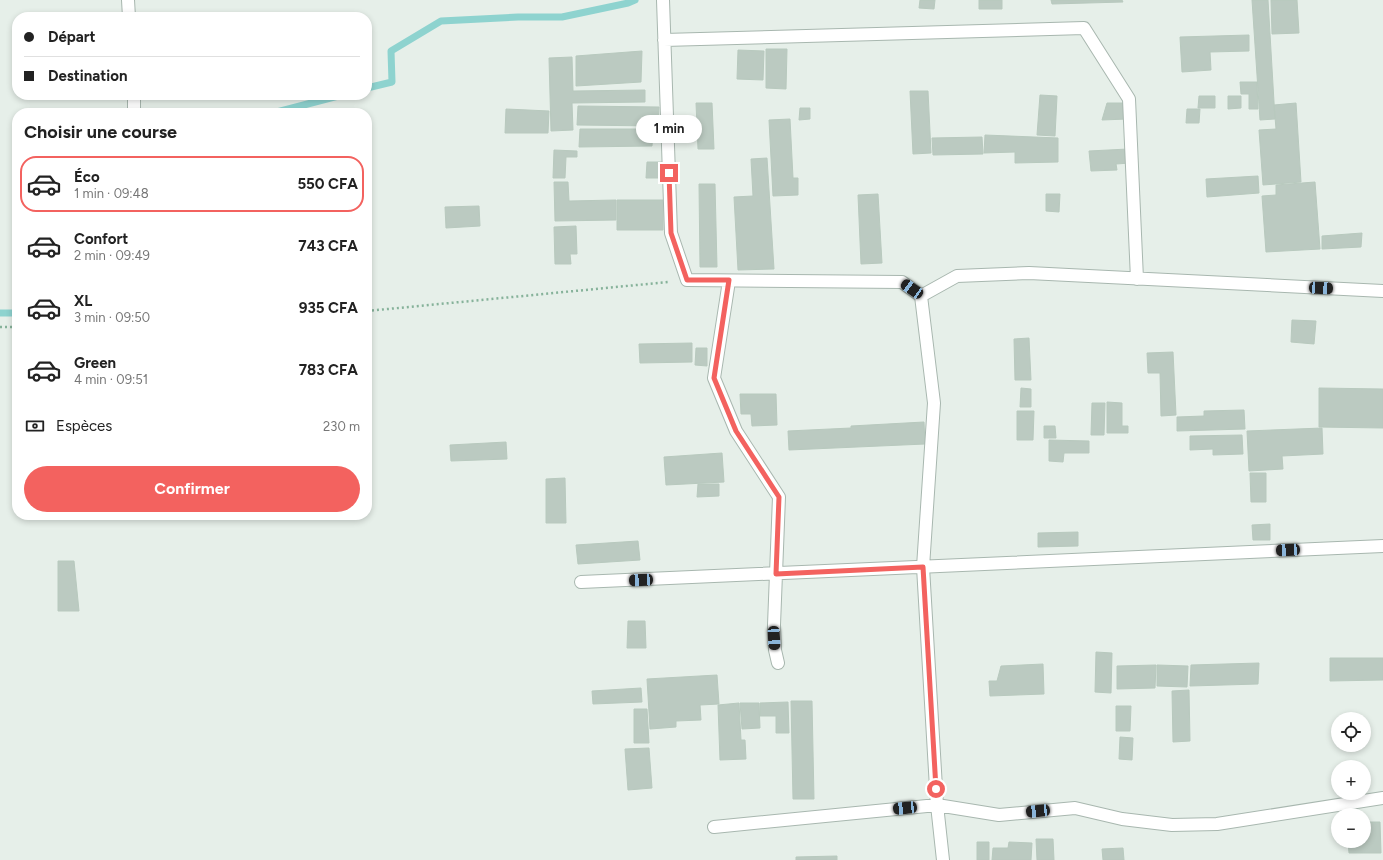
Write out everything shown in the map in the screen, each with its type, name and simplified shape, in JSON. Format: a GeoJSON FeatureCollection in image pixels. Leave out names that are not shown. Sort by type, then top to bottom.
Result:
{"type":"FeatureCollection","features":[{"type":"Feature","properties":{"kind":"street"},"geometry":{"type":"LineString","coordinates":[[128,0],[129,12]]}},
{"type":"Feature","properties":{"kind":"street"},"geometry":{"type":"LineString","coordinates":[[663,0],[671,233],[687,280],[902,282],[921,296],[934,403],[923,567],[936,805],[943,860]]}},
{"type":"Feature","properties":{"kind":"street"},"geometry":{"type":"LineString","coordinates":[[664,40],[1084,28],[1129,99],[1137,279]]}},
{"type":"Feature","properties":{"kind":"street"},"geometry":{"type":"LineString","coordinates":[[921,296],[957,276],[1029,274],[1383,291]]}},
{"type":"Feature","properties":{"kind":"street"},"geometry":{"type":"LineString","coordinates":[[729,280],[714,378],[736,431],[779,497],[774,625],[775,650],[778,663]]}},
{"type":"Feature","properties":{"kind":"street"},"geometry":{"type":"LineString","coordinates":[[581,582],[1383,546]]}},
{"type":"Feature","properties":{"kind":"street"},"geometry":{"type":"LineString","coordinates":[[714,827],[936,805],[999,815],[1076,808],[1122,819],[1172,825],[1217,824],[1383,798]]}},
{"type":"Feature","properties":{"kind":"path"},"geometry":{"type":"LineString","coordinates":[[372,311],[687,280]]}},
{"type":"Feature","properties":{"kind":"path"},"geometry":{"type":"LineString","coordinates":[[0,327],[12,326]]}},
{"type":"Feature","properties":{"kind":"building"},"geometry":{"type":"Polygon","coordinates":[[[920,0],[935,0],[934,9],[919,8],[920,0]]]}},
{"type":"Feature","properties":{"kind":"building"},"geometry":{"type":"Polygon","coordinates":[[[979,0],[1002,0],[1002,9],[979,9],[979,0]]]}},
{"type":"Feature","properties":{"kind":"building"},"geometry":{"type":"Polygon","coordinates":[[[1051,0],[1122,0],[1123,2],[1052,4],[1051,0]]]}},
{"type":"Feature","properties":{"kind":"building"},"geometry":{"type":"Polygon","coordinates":[[[1252,0],[1268,0],[1275,119],[1260,120],[1252,0]]]}},
{"type":"Feature","properties":{"kind":"building"},"geometry":{"type":"Polygon","coordinates":[[[1271,0],[1297,0],[1299,33],[1272,34],[1271,0]]]}},
{"type":"Feature","properties":{"kind":"building"},"geometry":{"type":"Polygon","coordinates":[[[1249,35],[1249,51],[1210,52],[1211,70],[1182,72],[1180,37],[1249,35]]]}},
{"type":"Feature","properties":{"kind":"building"},"geometry":{"type":"Polygon","coordinates":[[[766,49],[787,49],[786,89],[766,88],[766,49]]]}},
{"type":"Feature","properties":{"kind":"building"},"geometry":{"type":"Polygon","coordinates":[[[738,50],[764,51],[763,80],[737,79],[738,50]]]}},
{"type":"Feature","properties":{"kind":"building"},"geometry":{"type":"Polygon","coordinates":[[[642,51],[641,82],[576,86],[576,56],[642,51]]]}},
{"type":"Feature","properties":{"kind":"building"},"geometry":{"type":"Polygon","coordinates":[[[572,57],[573,91],[645,90],[645,102],[572,103],[573,130],[551,131],[549,58],[572,57]]]}},
{"type":"Feature","properties":{"kind":"building"},"geometry":{"type":"Polygon","coordinates":[[[1240,82],[1257,82],[1258,109],[1249,109],[1249,94],[1241,94],[1240,82]]]}},
{"type":"Feature","properties":{"kind":"building"},"geometry":{"type":"Polygon","coordinates":[[[910,91],[928,91],[931,153],[913,154],[910,91]]]}},
{"type":"Feature","properties":{"kind":"building"},"geometry":{"type":"Polygon","coordinates":[[[1040,95],[1057,96],[1055,136],[1037,135],[1040,95]]]}},
{"type":"Feature","properties":{"kind":"building"},"geometry":{"type":"Polygon","coordinates":[[[1199,96],[1215,96],[1215,108],[1198,108],[1199,96]]]}},
{"type":"Feature","properties":{"kind":"building"},"geometry":{"type":"Polygon","coordinates":[[[1228,96],[1241,96],[1241,108],[1228,109],[1228,96]]]}},
{"type":"Feature","properties":{"kind":"building"},"geometry":{"type":"Polygon","coordinates":[[[696,103],[712,103],[714,149],[698,149],[696,103]]]}},
{"type":"Feature","properties":{"kind":"building"},"geometry":{"type":"Polygon","coordinates":[[[1107,103],[1127,103],[1127,119],[1102,120],[1107,103]]]}},
{"type":"Feature","properties":{"kind":"building"},"geometry":{"type":"Polygon","coordinates":[[[1296,103],[1301,182],[1263,185],[1259,130],[1276,129],[1274,105],[1296,103]]]}},
{"type":"Feature","properties":{"kind":"building"},"geometry":{"type":"Polygon","coordinates":[[[578,106],[659,107],[658,126],[577,125],[578,106]]]}},
{"type":"Feature","properties":{"kind":"building"},"geometry":{"type":"Polygon","coordinates":[[[800,108],[810,108],[810,119],[799,120],[800,108]]]}},
{"type":"Feature","properties":{"kind":"building"},"geometry":{"type":"Polygon","coordinates":[[[506,109],[549,111],[548,133],[505,133],[506,109]]]}},
{"type":"Feature","properties":{"kind":"building"},"geometry":{"type":"Polygon","coordinates":[[[1187,109],[1200,109],[1199,123],[1186,123],[1187,109]]]}},
{"type":"Feature","properties":{"kind":"building"},"geometry":{"type":"Polygon","coordinates":[[[790,119],[793,178],[798,178],[798,195],[773,196],[769,120],[790,119]]]}},
{"type":"Feature","properties":{"kind":"building"},"geometry":{"type":"Polygon","coordinates":[[[580,129],[653,129],[652,146],[579,147],[580,129]]]}},
{"type":"Feature","properties":{"kind":"building"},"geometry":{"type":"Polygon","coordinates":[[[985,135],[1058,138],[1058,162],[1015,163],[1015,152],[984,153],[985,135]]]}},
{"type":"Feature","properties":{"kind":"building"},"geometry":{"type":"Polygon","coordinates":[[[982,137],[983,154],[933,155],[932,138],[982,137]]]}},
{"type":"Feature","properties":{"kind":"building"},"geometry":{"type":"Polygon","coordinates":[[[1128,149],[1130,163],[1116,164],[1117,170],[1091,171],[1089,151],[1128,149]]]}},
{"type":"Feature","properties":{"kind":"building"},"geometry":{"type":"Polygon","coordinates":[[[554,150],[577,151],[577,157],[566,157],[565,178],[553,178],[554,150]]]}},
{"type":"Feature","properties":{"kind":"building"},"geometry":{"type":"Polygon","coordinates":[[[767,158],[774,269],[738,270],[734,197],[753,196],[751,159],[767,158]]]}},
{"type":"Feature","properties":{"kind":"building"},"geometry":{"type":"Polygon","coordinates":[[[647,162],[667,162],[667,178],[646,178],[647,162]]]}},
{"type":"Feature","properties":{"kind":"building"},"geometry":{"type":"Polygon","coordinates":[[[1258,176],[1259,193],[1207,197],[1206,179],[1258,176]]]}},
{"type":"Feature","properties":{"kind":"building"},"geometry":{"type":"Polygon","coordinates":[[[554,182],[568,182],[569,201],[616,200],[616,220],[555,221],[554,182]]]}},
{"type":"Feature","properties":{"kind":"building"},"geometry":{"type":"Polygon","coordinates":[[[1315,182],[1320,249],[1266,252],[1262,196],[1276,195],[1276,185],[1315,182]]]}},
{"type":"Feature","properties":{"kind":"building"},"geometry":{"type":"Polygon","coordinates":[[[699,184],[715,184],[717,267],[700,267],[699,184]]]}},
{"type":"Feature","properties":{"kind":"building"},"geometry":{"type":"Polygon","coordinates":[[[878,194],[882,263],[861,264],[858,195],[878,194]]]}},
{"type":"Feature","properties":{"kind":"building"},"geometry":{"type":"Polygon","coordinates":[[[1046,194],[1060,194],[1059,212],[1046,211],[1046,194]]]}},
{"type":"Feature","properties":{"kind":"building"},"geometry":{"type":"Polygon","coordinates":[[[617,200],[663,200],[663,230],[617,230],[617,200]]]}},
{"type":"Feature","properties":{"kind":"building"},"geometry":{"type":"Polygon","coordinates":[[[479,206],[480,226],[446,228],[445,207],[479,206]]]}},
{"type":"Feature","properties":{"kind":"building"},"geometry":{"type":"Polygon","coordinates":[[[576,226],[577,254],[570,254],[571,264],[555,264],[554,227],[576,226]]]}},
{"type":"Feature","properties":{"kind":"building"},"geometry":{"type":"Polygon","coordinates":[[[1362,233],[1361,247],[1322,249],[1322,236],[1362,233]]]}},
{"type":"Feature","properties":{"kind":"building"},"geometry":{"type":"Polygon","coordinates":[[[1292,320],[1316,321],[1314,344],[1291,342],[1292,320]]]}},
{"type":"Feature","properties":{"kind":"building"},"geometry":{"type":"Polygon","coordinates":[[[1029,338],[1031,380],[1015,380],[1014,339],[1029,338]]]}},
{"type":"Feature","properties":{"kind":"building"},"geometry":{"type":"Polygon","coordinates":[[[692,343],[692,362],[640,363],[639,344],[692,343]]]}},
{"type":"Feature","properties":{"kind":"building"},"geometry":{"type":"Polygon","coordinates":[[[696,348],[707,348],[707,366],[695,365],[696,348]]]}},
{"type":"Feature","properties":{"kind":"building"},"geometry":{"type":"Polygon","coordinates":[[[1173,352],[1176,415],[1161,416],[1160,373],[1148,373],[1147,353],[1173,352]]]}},
{"type":"Feature","properties":{"kind":"building"},"geometry":{"type":"Polygon","coordinates":[[[1021,388],[1031,389],[1031,407],[1020,407],[1021,388]]]}},
{"type":"Feature","properties":{"kind":"building"},"geometry":{"type":"Polygon","coordinates":[[[1319,388],[1383,389],[1383,428],[1319,427],[1319,388]]]}},
{"type":"Feature","properties":{"kind":"building"},"geometry":{"type":"Polygon","coordinates":[[[740,394],[776,394],[777,425],[752,426],[751,414],[741,414],[740,394]]]}},
{"type":"Feature","properties":{"kind":"building"},"geometry":{"type":"Polygon","coordinates":[[[1107,402],[1122,403],[1122,426],[1128,426],[1128,433],[1107,433],[1107,402]]]}},
{"type":"Feature","properties":{"kind":"building"},"geometry":{"type":"Polygon","coordinates":[[[1092,403],[1105,403],[1104,435],[1091,435],[1092,403]]]}},
{"type":"Feature","properties":{"kind":"building"},"geometry":{"type":"Polygon","coordinates":[[[1244,410],[1245,429],[1177,431],[1177,417],[1204,416],[1204,411],[1244,410]]]}},
{"type":"Feature","properties":{"kind":"building"},"geometry":{"type":"Polygon","coordinates":[[[1017,411],[1034,411],[1033,440],[1017,440],[1017,411]]]}},
{"type":"Feature","properties":{"kind":"building"},"geometry":{"type":"Polygon","coordinates":[[[924,422],[925,444],[789,450],[788,431],[924,422]]]}},
{"type":"Feature","properties":{"kind":"building"},"geometry":{"type":"Polygon","coordinates":[[[1044,426],[1055,426],[1056,438],[1044,438],[1044,426]]]}},
{"type":"Feature","properties":{"kind":"building"},"geometry":{"type":"Polygon","coordinates":[[[1322,428],[1323,454],[1282,456],[1283,469],[1249,471],[1247,431],[1322,428]]]}},
{"type":"Feature","properties":{"kind":"building"},"geometry":{"type":"Polygon","coordinates":[[[1242,435],[1243,454],[1213,455],[1213,449],[1190,450],[1190,436],[1242,435]]]}},
{"type":"Feature","properties":{"kind":"building"},"geometry":{"type":"Polygon","coordinates":[[[1049,440],[1089,441],[1089,453],[1064,453],[1063,462],[1049,461],[1049,440]]]}},
{"type":"Feature","properties":{"kind":"building"},"geometry":{"type":"Polygon","coordinates":[[[506,442],[507,459],[451,461],[450,445],[506,442]]]}},
{"type":"Feature","properties":{"kind":"building"},"geometry":{"type":"Polygon","coordinates":[[[722,453],[724,482],[666,485],[664,457],[722,453]]]}},
{"type":"Feature","properties":{"kind":"building"},"geometry":{"type":"Polygon","coordinates":[[[1250,473],[1266,473],[1266,502],[1251,502],[1250,473]]]}},
{"type":"Feature","properties":{"kind":"building"},"geometry":{"type":"Polygon","coordinates":[[[565,478],[566,523],[546,523],[546,479],[565,478]]]}},
{"type":"Feature","properties":{"kind":"building"},"geometry":{"type":"Polygon","coordinates":[[[698,484],[719,484],[719,496],[697,497],[698,484]]]}},
{"type":"Feature","properties":{"kind":"building"},"geometry":{"type":"Polygon","coordinates":[[[1270,524],[1270,540],[1253,540],[1252,525],[1270,524]]]}},
{"type":"Feature","properties":{"kind":"building"},"geometry":{"type":"Polygon","coordinates":[[[1078,532],[1078,546],[1038,547],[1038,533],[1078,532]]]}},
{"type":"Feature","properties":{"kind":"building"},"geometry":{"type":"Polygon","coordinates":[[[638,541],[640,560],[578,564],[576,545],[638,541]]]}},
{"type":"Feature","properties":{"kind":"building"},"geometry":{"type":"Polygon","coordinates":[[[58,561],[74,561],[79,611],[58,611],[58,561]]]}},
{"type":"Feature","properties":{"kind":"building"},"geometry":{"type":"Polygon","coordinates":[[[628,621],[645,621],[646,648],[627,648],[628,621]]]}},
{"type":"Feature","properties":{"kind":"building"},"geometry":{"type":"Polygon","coordinates":[[[1096,652],[1112,653],[1111,693],[1095,692],[1096,652]]]}},
{"type":"Feature","properties":{"kind":"building"},"geometry":{"type":"Polygon","coordinates":[[[1330,658],[1383,658],[1383,680],[1330,681],[1330,658]]]}},
{"type":"Feature","properties":{"kind":"building"},"geometry":{"type":"Polygon","coordinates":[[[1259,663],[1258,684],[1190,686],[1191,665],[1259,663]]]}},
{"type":"Feature","properties":{"kind":"building"},"geometry":{"type":"Polygon","coordinates":[[[1043,664],[1044,694],[990,696],[989,681],[997,681],[1001,666],[1043,664]]]}},
{"type":"Feature","properties":{"kind":"building"},"geometry":{"type":"Polygon","coordinates":[[[1156,665],[1155,688],[1117,689],[1117,666],[1156,665]]]}},
{"type":"Feature","properties":{"kind":"building"},"geometry":{"type":"Polygon","coordinates":[[[1157,665],[1188,666],[1187,687],[1157,686],[1157,665]]]}},
{"type":"Feature","properties":{"kind":"building"},"geometry":{"type":"Polygon","coordinates":[[[717,675],[719,704],[700,705],[701,720],[676,721],[676,727],[650,729],[647,679],[717,675]]]}},
{"type":"Feature","properties":{"kind":"building"},"geometry":{"type":"Polygon","coordinates":[[[641,688],[642,702],[593,704],[592,691],[641,688]]]}},
{"type":"Feature","properties":{"kind":"building"},"geometry":{"type":"Polygon","coordinates":[[[1189,690],[1190,741],[1173,742],[1172,691],[1189,690]]]}},
{"type":"Feature","properties":{"kind":"building"},"geometry":{"type":"Polygon","coordinates":[[[791,701],[812,701],[814,799],[793,799],[791,701]]]}},
{"type":"Feature","properties":{"kind":"building"},"geometry":{"type":"Polygon","coordinates":[[[788,702],[789,733],[776,733],[776,716],[760,716],[760,703],[788,702]]]}},
{"type":"Feature","properties":{"kind":"building"},"geometry":{"type":"Polygon","coordinates":[[[739,703],[741,740],[745,740],[746,759],[720,760],[718,705],[739,703]]]}},
{"type":"Feature","properties":{"kind":"building"},"geometry":{"type":"Polygon","coordinates":[[[740,703],[759,703],[760,728],[742,729],[740,703]]]}},
{"type":"Feature","properties":{"kind":"building"},"geometry":{"type":"Polygon","coordinates":[[[1116,706],[1131,706],[1130,731],[1116,731],[1116,706]]]}},
{"type":"Feature","properties":{"kind":"building"},"geometry":{"type":"Polygon","coordinates":[[[634,709],[647,709],[649,743],[634,743],[634,709]]]}},
{"type":"Feature","properties":{"kind":"building"},"geometry":{"type":"Polygon","coordinates":[[[1120,737],[1133,738],[1132,760],[1119,759],[1120,737]]]}},
{"type":"Feature","properties":{"kind":"building"},"geometry":{"type":"Polygon","coordinates":[[[649,748],[652,788],[628,790],[625,749],[649,748]]]}},
{"type":"Feature","properties":{"kind":"building"},"geometry":{"type":"Polygon","coordinates":[[[1371,822],[1380,822],[1381,853],[1349,853],[1349,848],[1371,848],[1371,822]]]}},
{"type":"Feature","properties":{"kind":"building"},"geometry":{"type":"Polygon","coordinates":[[[1036,839],[1053,839],[1054,860],[1037,860],[1036,839]]]}},
{"type":"Feature","properties":{"kind":"building"},"geometry":{"type":"Polygon","coordinates":[[[977,842],[989,842],[989,860],[977,860],[977,842]]]}},
{"type":"Feature","properties":{"kind":"building"},"geometry":{"type":"Polygon","coordinates":[[[1009,842],[1032,843],[1031,860],[992,860],[993,848],[1008,848],[1009,842]]]}},
{"type":"Feature","properties":{"kind":"building"},"geometry":{"type":"Polygon","coordinates":[[[1123,848],[1124,860],[1103,860],[1102,849],[1123,848]]]}},
{"type":"Feature","properties":{"kind":"building"},"geometry":{"type":"Polygon","coordinates":[[[837,856],[837,860],[796,860],[796,857],[837,856]]]}},
{"type":"Feature","properties":{"kind":"waterway"},"geometry":{"type":"LineString","coordinates":[[372,87],[392,82],[391,51],[441,21],[518,17],[562,17],[628,3],[635,0]]}},
{"type":"Feature","properties":{"kind":"waterway"},"geometry":{"type":"LineString","coordinates":[[292,108],[323,100]]}},
{"type":"Feature","properties":{"kind":"waterway"},"geometry":{"type":"LineString","coordinates":[[0,313],[12,313]]}},
{"type":"Feature","properties":{"kind":"route"},"geometry":{"type":"LineString","coordinates":[[669,173],[671,233],[687,280],[729,280],[714,378],[736,431],[779,497],[776,574],[923,567],[936,789]]}}]}
